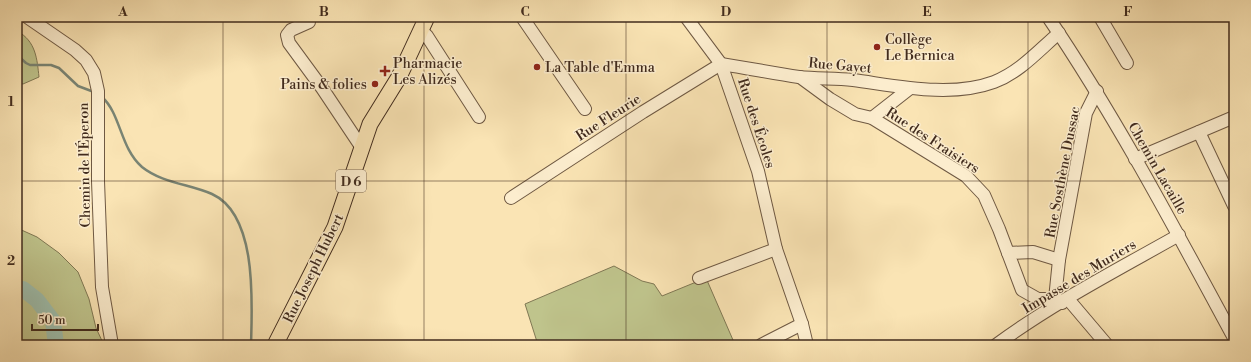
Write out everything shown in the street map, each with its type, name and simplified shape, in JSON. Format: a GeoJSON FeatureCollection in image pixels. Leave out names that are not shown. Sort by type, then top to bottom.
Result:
{"type":"FeatureCollection","features":[{"type":"Feature","properties":{"kind":"main road","name":"Rue Joseph Hubert"},"geometry":{"type":"LineString","coordinates":[[275,345],[335,227],[370,124],[399,77],[424,24]]}},
{"type":"Feature","properties":{"kind":"street","name":"Chemin de l'Éperon"},"geometry":{"type":"LineString","coordinates":[[27,17],[59,38],[86,60],[94,73],[98,91],[97,106],[102,287],[112,345]]}},
{"type":"Feature","properties":{"kind":"street"},"geometry":{"type":"LineString","coordinates":[[522,17],[585,109]]}},
{"type":"Feature","properties":{"kind":"street","name":"Rue des Écoles"},"geometry":{"type":"LineString","coordinates":[[686,17],[721,64],[758,171],[776,249],[802,324],[807,345]]}},
{"type":"Feature","properties":{"kind":"street","name":"Chemin Lacaille"},"geometry":{"type":"LineString","coordinates":[[1048,17],[1097,92],[1179,235],[1234,338]]}},
{"type":"Feature","properties":{"kind":"street"},"geometry":{"type":"LineString","coordinates":[[1100,17],[1127,63]]}},
{"type":"Feature","properties":{"kind":"street"},"geometry":{"type":"LineString","coordinates":[[309,22],[291,30],[287,35],[289,43],[322,88],[362,148]]}},
{"type":"Feature","properties":{"kind":"street"},"geometry":{"type":"LineString","coordinates":[[424,24],[427,36],[479,117]]}},
{"type":"Feature","properties":{"kind":"street","name":"Rue Gayet"},"geometry":{"type":"LineString","coordinates":[[721,64],[800,77],[836,78],[909,88],[954,89],[973,87],[1006,77],[1019,69],[1059,33]]}},
{"type":"Feature","properties":{"kind":"street","name":"Rue Fleurie"},"geometry":{"type":"LineString","coordinates":[[512,198],[643,112],[721,64]]}},
{"type":"Feature","properties":{"kind":"street","name":"Rue des Fraisiers"},"geometry":{"type":"LineString","coordinates":[[800,77],[855,114],[872,118],[966,176],[984,195],[999,229],[1022,290],[1038,299],[1062,300]]}},
{"type":"Feature","properties":{"kind":"street"},"geometry":{"type":"LineString","coordinates":[[830,98],[836,78]]}},
{"type":"Feature","properties":{"kind":"street"},"geometry":{"type":"LineString","coordinates":[[872,118],[909,88]]}},
{"type":"Feature","properties":{"kind":"street","name":"Rue Sosthène Dussac"},"geometry":{"type":"LineString","coordinates":[[1062,300],[1059,260],[1086,113],[1097,92]]}},
{"type":"Feature","properties":{"kind":"street"},"geometry":{"type":"LineString","coordinates":[[1135,159],[1234,117]]}},
{"type":"Feature","properties":{"kind":"street"},"geometry":{"type":"LineString","coordinates":[[1199,132],[1232,198]]}},
{"type":"Feature","properties":{"kind":"street","name":"Impasse des Muriers"},"geometry":{"type":"LineString","coordinates":[[996,345],[1062,300],[1179,235]]}},
{"type":"Feature","properties":{"kind":"street"},"geometry":{"type":"LineString","coordinates":[[699,278],[776,249]]}},
{"type":"Feature","properties":{"kind":"street","name":"Rue Sosthène Dussac"},"geometry":{"type":"LineString","coordinates":[[1008,253],[1033,252],[1059,260]]}},
{"type":"Feature","properties":{"kind":"street"},"geometry":{"type":"LineString","coordinates":[[1062,300],[1107,345]]}},
{"type":"Feature","properties":{"kind":"street"},"geometry":{"type":"LineString","coordinates":[[761,345],[802,324]]}},
{"type":"Feature","properties":{"kind":"green space"},"geometry":{"type":"Polygon","coordinates":[[[17,31],[32,45],[36,57],[39,77],[23,84],[17,83],[17,31]]]}},
{"type":"Feature","properties":{"kind":"green space"},"geometry":{"type":"Polygon","coordinates":[[[17,228],[37,237],[59,253],[78,272],[89,299],[96,328],[104,345],[17,345],[17,228]]]}},
{"type":"Feature","properties":{"kind":"green space"},"geometry":{"type":"Polygon","coordinates":[[[614,266],[642,281],[654,284],[662,296],[706,278],[733,340],[723,345],[538,345],[525,304],[614,266]]]}},
{"type":"Feature","properties":{"kind":"waterway"},"geometry":{"type":"LineString","coordinates":[[17,55],[30,65],[51,65],[59,68],[78,86],[94,92]]}},
{"type":"Feature","properties":{"kind":"waterway"},"geometry":{"type":"LineString","coordinates":[[102,97],[113,112],[129,150],[142,167],[158,177],[212,194],[227,205],[238,221],[245,240],[249,262],[252,307],[251,345]]}},
{"type":"Feature","properties":{"kind":"waterway"},"geometry":{"type":"LineString","coordinates":[[17,290],[23,289],[37,300],[53,321],[56,345]]}},
{"type":"Feature","properties":{"kind":"place","name":"Collège Le Bernica"},"geometry":{"type":"Point","coordinates":[877,47]}},
{"type":"Feature","properties":{"kind":"place","name":"La Table d'Emma"},"geometry":{"type":"Point","coordinates":[537,67]}},
{"type":"Feature","properties":{"kind":"place","name":"Pharmacie Les Alizés"},"geometry":{"type":"Point","coordinates":[385,71]}},
{"type":"Feature","properties":{"kind":"place","name":"Pains & folies"},"geometry":{"type":"Point","coordinates":[375,84]}}]}
